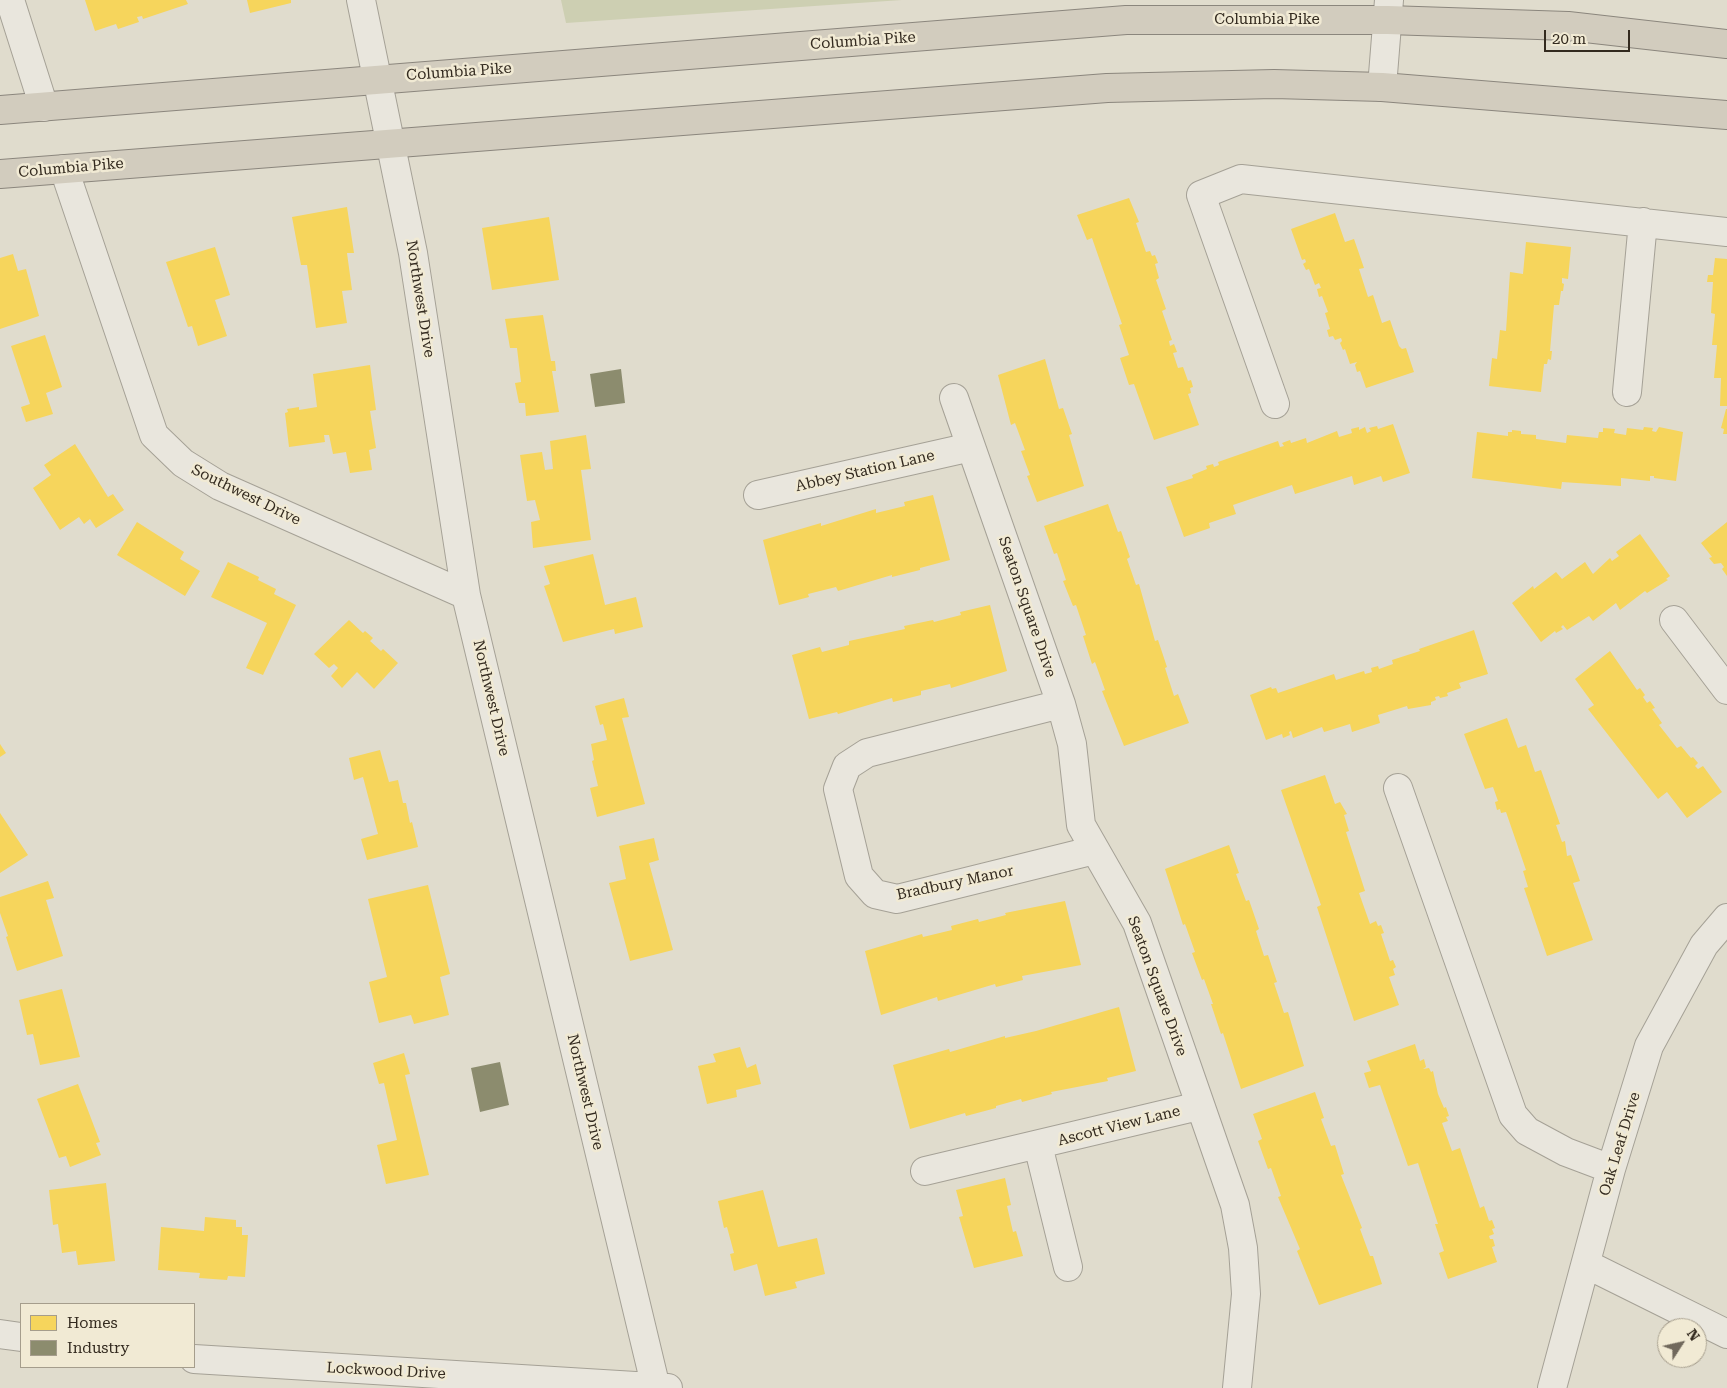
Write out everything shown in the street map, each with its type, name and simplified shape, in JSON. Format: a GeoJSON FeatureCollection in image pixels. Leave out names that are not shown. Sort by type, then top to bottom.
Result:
{"type":"FeatureCollection","features":[{"type":"Feature","properties":{"kind":"highway","name":"Columbia Pike"},"geometry":{"type":"LineString","coordinates":[[0,110],[378,78],[1126,20],[1389,10],[1568,26],[1727,44]]}},
{"type":"Feature","properties":{"kind":"highway","name":"Columbia Pike"},"geometry":{"type":"LineString","coordinates":[[0,174],[1107,88],[1274,84],[1382,87],[1727,115]]}},
{"type":"Feature","properties":{"kind":"street"},"geometry":{"type":"LineString","coordinates":[[10,0],[44,107]]}},
{"type":"Feature","properties":{"kind":"street","name":"Northwest Drive"},"geometry":{"type":"LineString","coordinates":[[362,0],[413,254],[466,595],[660,1388]]}},
{"type":"Feature","properties":{"kind":"street"},"geometry":{"type":"LineString","coordinates":[[1382,87],[1389,10]]}},
{"type":"Feature","properties":{"kind":"street","name":"Southwest Drive"},"geometry":{"type":"LineString","coordinates":[[64,169],[154,435],[183,463],[220,486],[466,595]]}},
{"type":"Feature","properties":{"kind":"street"},"geometry":{"type":"LineString","coordinates":[[1275,404],[1201,195],[1241,179],[1727,232]]}},
{"type":"Feature","properties":{"kind":"street"},"geometry":{"type":"LineString","coordinates":[[1627,392],[1643,222]]}},
{"type":"Feature","properties":{"kind":"street","name":"Seaton Square Drive"},"geometry":{"type":"LineString","coordinates":[[954,398],[1061,704],[1072,744],[1081,825],[1137,923],[1199,1106],[1235,1205],[1243,1248],[1246,1294],[1237,1388]]}},
{"type":"Feature","properties":{"kind":"street","name":"Abbey Station Lane"},"geometry":{"type":"LineString","coordinates":[[758,495],[972,447]]}},
{"type":"Feature","properties":{"kind":"street"},"geometry":{"type":"LineString","coordinates":[[1674,620],[1727,690]]}},
{"type":"Feature","properties":{"kind":"street","name":"Bradbury Manor"},"geometry":{"type":"LineString","coordinates":[[1061,704],[867,753],[847,766],[838,789],[859,876],[875,894],[882,896],[897,899],[1095,850]]}},
{"type":"Feature","properties":{"kind":"street"},"geometry":{"type":"LineString","coordinates":[[1398,788],[1513,1115],[1527,1131],[1566,1152],[1611,1169]]}},
{"type":"Feature","properties":{"kind":"street","name":"Oak Leaf Drive"},"geometry":{"type":"LineString","coordinates":[[1552,1388],[1611,1169],[1650,1046],[1704,945],[1727,918]]}},
{"type":"Feature","properties":{"kind":"street","name":"Ascott View Lane"},"geometry":{"type":"LineString","coordinates":[[925,1171],[1199,1106]]}},
{"type":"Feature","properties":{"kind":"street","name":"Ascott View Lane"},"geometry":{"type":"LineString","coordinates":[[1038,1145],[1068,1267]]}},
{"type":"Feature","properties":{"kind":"street"},"geometry":{"type":"LineString","coordinates":[[1586,1264],[1727,1334]]}},
{"type":"Feature","properties":{"kind":"street"},"geometry":{"type":"LineString","coordinates":[[0,1334],[20,1337]]}},
{"type":"Feature","properties":{"kind":"street","name":"Lockwood Drive"},"geometry":{"type":"LineString","coordinates":[[195,1359],[660,1388]]}},
{"type":"Feature","properties":{"kind":"green space"},"geometry":{"type":"Polygon","coordinates":[[[561,0],[902,0],[566,23],[561,0]]]}},
{"type":"Feature","properties":{"kind":"building: Homes"},"geometry":{"type":"Polygon","coordinates":[[[85,0],[186,0],[188,4],[143,19],[142,16],[137,17],[139,22],[118,29],[116,24],[95,31],[85,0]]]}},
{"type":"Feature","properties":{"kind":"building: Homes"},"geometry":{"type":"Polygon","coordinates":[[[247,0],[291,0],[291,3],[250,13],[247,0]]]}},
{"type":"Feature","properties":{"kind":"building: Homes"},"geometry":{"type":"Polygon","coordinates":[[[1129,198],[1139,222],[1136,223],[1146,252],[1150,251],[1152,256],[1155,255],[1158,263],[1155,264],[1159,278],[1156,280],[1166,309],[1162,311],[1172,340],[1169,341],[1170,346],[1174,344],[1177,352],[1173,353],[1178,368],[1183,367],[1188,381],[1191,380],[1193,387],[1190,388],[1191,393],[1188,394],[1199,425],[1154,440],[1134,384],[1129,385],[1120,358],[1129,355],[1119,325],[1122,324],[1092,238],[1087,240],[1077,215],[1129,198]]]}},
{"type":"Feature","properties":{"kind":"building: Homes"},"geometry":{"type":"Polygon","coordinates":[[[347,207],[354,253],[347,253],[352,290],[342,291],[347,323],[316,328],[307,265],[301,265],[292,217],[347,207]]]}},
{"type":"Feature","properties":{"kind":"building: Homes"},"geometry":{"type":"Polygon","coordinates":[[[1335,213],[1345,242],[1354,239],[1364,268],[1359,269],[1368,297],[1373,295],[1382,323],[1390,320],[1399,346],[1402,349],[1406,348],[1414,372],[1366,388],[1360,371],[1357,372],[1355,365],[1357,362],[1350,364],[1345,349],[1343,350],[1340,343],[1342,341],[1341,338],[1335,340],[1333,336],[1329,337],[1327,330],[1330,329],[1325,313],[1328,312],[1322,296],[1319,297],[1317,289],[1321,288],[1319,283],[1315,285],[1309,269],[1306,270],[1303,264],[1306,262],[1305,259],[1302,260],[1291,229],[1335,213]]]}},
{"type":"Feature","properties":{"kind":"building: Homes"},"geometry":{"type":"Polygon","coordinates":[[[549,217],[559,280],[492,290],[482,228],[549,217]]]}},
{"type":"Feature","properties":{"kind":"building: Homes"},"geometry":{"type":"Polygon","coordinates":[[[1526,242],[1571,247],[1568,279],[1562,278],[1562,283],[1564,284],[1559,305],[1554,305],[1551,360],[1548,359],[1547,364],[1544,364],[1541,392],[1489,386],[1492,358],[1497,359],[1500,330],[1506,331],[1510,272],[1523,274],[1526,242]]]}},
{"type":"Feature","properties":{"kind":"building: Homes"},"geometry":{"type":"Polygon","coordinates":[[[215,247],[230,295],[215,300],[227,336],[198,346],[192,326],[188,327],[166,262],[215,247]]]}},
{"type":"Feature","properties":{"kind":"building: Homes"},"geometry":{"type":"Polygon","coordinates":[[[13,254],[18,271],[26,269],[39,316],[0,329],[0,258],[13,254]]]}},
{"type":"Feature","properties":{"kind":"building: Homes"},"geometry":{"type":"Polygon","coordinates":[[[1715,258],[1727,259],[1727,406],[1720,406],[1721,378],[1714,378],[1717,345],[1712,345],[1715,314],[1711,313],[1713,282],[1707,282],[1708,275],[1713,275],[1715,258]]]}},
{"type":"Feature","properties":{"kind":"building: Homes"},"geometry":{"type":"Polygon","coordinates":[[[543,315],[551,361],[555,361],[556,371],[552,371],[559,412],[526,416],[525,403],[519,403],[515,383],[521,382],[517,348],[510,348],[505,319],[543,315]]]}},
{"type":"Feature","properties":{"kind":"building: Homes"},"geometry":{"type":"Polygon","coordinates":[[[45,335],[62,387],[46,393],[53,414],[26,422],[21,407],[30,404],[11,346],[45,335]]]}},
{"type":"Feature","properties":{"kind":"building: Homes"},"geometry":{"type":"Polygon","coordinates":[[[1045,359],[1059,409],[1063,408],[1072,434],[1069,435],[1084,486],[1037,502],[1027,476],[1030,475],[1021,451],[1025,450],[1015,423],[1011,425],[998,375],[1045,359]]]}},
{"type":"Feature","properties":{"kind":"building: Homes"},"geometry":{"type":"Polygon","coordinates":[[[370,365],[376,410],[370,411],[376,448],[369,450],[372,470],[350,473],[346,452],[333,454],[329,435],[324,435],[325,442],[289,447],[285,413],[288,412],[287,409],[299,407],[299,410],[317,407],[313,374],[370,365]]]}},
{"type":"Feature","properties":{"kind":"building: Homes"},"geometry":{"type":"Polygon","coordinates":[[[1726,409],[1727,434],[1723,434],[1724,429],[1721,428],[1726,409]]]}},
{"type":"Feature","properties":{"kind":"building: Homes"},"geometry":{"type":"Polygon","coordinates":[[[1393,424],[1410,473],[1383,482],[1381,476],[1354,485],[1352,476],[1295,494],[1292,485],[1233,505],[1236,514],[1209,523],[1210,528],[1184,537],[1166,487],[1193,478],[1192,475],[1207,469],[1206,466],[1213,464],[1214,467],[1219,465],[1218,462],[1278,441],[1280,447],[1284,446],[1282,443],[1290,440],[1291,443],[1306,438],[1307,443],[1337,431],[1339,437],[1352,433],[1351,429],[1359,427],[1359,430],[1365,427],[1367,433],[1371,431],[1369,428],[1377,426],[1378,429],[1393,424]]]}},
{"type":"Feature","properties":{"kind":"building: Homes"},"geometry":{"type":"Polygon","coordinates":[[[1644,427],[1653,428],[1652,431],[1656,432],[1659,427],[1683,432],[1676,481],[1650,476],[1650,481],[1621,478],[1621,486],[1562,482],[1561,489],[1472,478],[1477,432],[1508,436],[1508,432],[1512,432],[1512,430],[1521,431],[1521,434],[1536,435],[1536,439],[1566,443],[1567,435],[1598,438],[1599,432],[1603,432],[1603,428],[1615,429],[1614,433],[1626,435],[1627,428],[1643,430],[1644,427]]]}},
{"type":"Feature","properties":{"kind":"building: Homes"},"geometry":{"type":"Polygon","coordinates":[[[586,435],[591,469],[581,470],[591,540],[533,548],[531,522],[540,520],[535,500],[527,501],[520,455],[542,452],[545,470],[553,469],[550,441],[586,435]]]}},
{"type":"Feature","properties":{"kind":"building: Homes"},"geometry":{"type":"Polygon","coordinates":[[[75,444],[108,497],[113,494],[124,510],[96,528],[90,519],[84,524],[79,517],[60,530],[33,488],[51,475],[44,465],[75,444]]]}},
{"type":"Feature","properties":{"kind":"building: Homes"},"geometry":{"type":"Polygon","coordinates":[[[933,495],[950,560],[920,568],[920,570],[892,577],[892,575],[838,591],[836,587],[808,594],[809,597],[779,605],[763,540],[821,523],[821,526],[876,509],[876,513],[905,506],[904,502],[933,495]]]}},
{"type":"Feature","properties":{"kind":"building: Homes"},"geometry":{"type":"Polygon","coordinates":[[[1108,504],[1118,532],[1121,531],[1130,557],[1127,559],[1136,585],[1139,584],[1155,641],[1158,640],[1167,667],[1165,668],[1174,696],[1178,694],[1189,723],[1124,746],[1102,691],[1105,690],[1095,662],[1092,664],[1083,636],[1086,635],[1076,605],[1073,606],[1063,581],[1066,580],[1057,553],[1054,554],[1044,526],[1108,504]]]}},
{"type":"Feature","properties":{"kind":"building: Homes"},"geometry":{"type":"Polygon","coordinates":[[[137,522],[184,552],[180,559],[200,571],[185,596],[117,555],[137,522]]]}},
{"type":"Feature","properties":{"kind":"building: Homes"},"geometry":{"type":"Polygon","coordinates":[[[1727,522],[1727,576],[1722,569],[1724,567],[1721,563],[1714,564],[1709,558],[1712,557],[1701,543],[1727,522]]]}},
{"type":"Feature","properties":{"kind":"building: Homes"},"geometry":{"type":"Polygon","coordinates":[[[1640,534],[1670,576],[1666,579],[1668,580],[1647,593],[1645,591],[1620,610],[1616,603],[1593,621],[1589,616],[1567,630],[1563,625],[1561,627],[1563,629],[1556,633],[1555,631],[1541,642],[1512,603],[1533,586],[1534,589],[1556,572],[1562,579],[1585,562],[1593,574],[1610,558],[1612,561],[1619,556],[1616,552],[1640,534]]]}},
{"type":"Feature","properties":{"kind":"building: Homes"},"geometry":{"type":"Polygon","coordinates":[[[593,554],[605,605],[636,597],[643,627],[615,634],[614,629],[563,642],[544,586],[550,584],[544,566],[593,554]]]}},
{"type":"Feature","properties":{"kind":"building: Homes"},"geometry":{"type":"Polygon","coordinates":[[[228,562],[259,577],[258,580],[276,589],[274,594],[296,605],[263,675],[246,668],[267,623],[211,597],[228,562]]]}},
{"type":"Feature","properties":{"kind":"building: Homes"},"geometry":{"type":"Polygon","coordinates":[[[990,605],[1007,671],[951,688],[950,684],[921,691],[921,695],[893,702],[892,698],[838,714],[837,712],[809,719],[792,655],[820,647],[822,652],[849,645],[849,641],[905,629],[904,626],[933,620],[934,622],[961,615],[960,612],[990,605]]]}},
{"type":"Feature","properties":{"kind":"building: Homes"},"geometry":{"type":"Polygon","coordinates":[[[349,620],[363,633],[365,631],[373,638],[370,641],[381,651],[383,649],[398,663],[374,689],[357,672],[342,688],[331,676],[338,668],[334,664],[329,668],[314,654],[349,620]]]}},
{"type":"Feature","properties":{"kind":"building: Homes"},"geometry":{"type":"Polygon","coordinates":[[[1474,630],[1488,674],[1459,683],[1461,688],[1447,693],[1448,696],[1435,697],[1436,700],[1431,702],[1431,705],[1408,709],[1407,706],[1378,715],[1380,723],[1352,732],[1350,724],[1324,732],[1322,727],[1293,738],[1291,731],[1289,732],[1290,735],[1283,738],[1282,734],[1266,740],[1250,695],[1271,687],[1272,689],[1276,688],[1278,693],[1334,674],[1336,680],[1364,671],[1365,674],[1372,672],[1371,668],[1378,666],[1379,669],[1393,664],[1392,660],[1474,630]]]}},
{"type":"Feature","properties":{"kind":"building: Homes"},"geometry":{"type":"Polygon","coordinates":[[[1610,651],[1637,690],[1640,688],[1645,695],[1643,697],[1647,703],[1650,701],[1655,708],[1652,709],[1662,723],[1659,725],[1677,748],[1681,746],[1691,758],[1693,757],[1698,763],[1695,766],[1698,769],[1703,766],[1722,792],[1687,818],[1667,792],[1658,799],[1588,709],[1594,705],[1575,679],[1610,651]]]}},
{"type":"Feature","properties":{"kind":"building: Homes"},"geometry":{"type":"Polygon","coordinates":[[[624,698],[629,717],[622,718],[645,804],[597,817],[590,788],[598,786],[592,761],[594,760],[591,744],[607,740],[603,724],[600,725],[595,706],[624,698]]]}},
{"type":"Feature","properties":{"kind":"building: Homes"},"geometry":{"type":"Polygon","coordinates":[[[1507,718],[1518,748],[1526,745],[1535,772],[1541,770],[1560,824],[1556,825],[1562,842],[1565,841],[1567,856],[1571,855],[1580,881],[1573,883],[1593,940],[1547,956],[1524,888],[1528,887],[1523,871],[1526,870],[1506,812],[1501,813],[1500,809],[1497,810],[1495,802],[1498,801],[1493,787],[1485,789],[1464,734],[1507,718]]]}},
{"type":"Feature","properties":{"kind":"building: Homes"},"geometry":{"type":"Polygon","coordinates":[[[0,744],[6,753],[0,757],[0,744]]]}},
{"type":"Feature","properties":{"kind":"building: Homes"},"geometry":{"type":"Polygon","coordinates":[[[380,750],[389,782],[398,780],[403,803],[406,803],[418,847],[367,860],[361,839],[378,834],[363,777],[354,780],[349,758],[380,750]]]}},
{"type":"Feature","properties":{"kind":"building: Homes"},"geometry":{"type":"Polygon","coordinates":[[[1325,775],[1335,804],[1340,802],[1347,814],[1344,815],[1349,831],[1346,832],[1365,891],[1359,893],[1370,924],[1376,921],[1378,926],[1381,925],[1384,933],[1381,934],[1390,961],[1393,960],[1396,967],[1393,969],[1395,975],[1389,977],[1399,1005],[1354,1021],[1317,907],[1321,905],[1281,790],[1325,775]]]}},
{"type":"Feature","properties":{"kind":"building: Homes"},"geometry":{"type":"Polygon","coordinates":[[[0,813],[28,855],[0,873],[0,813]]]}},
{"type":"Feature","properties":{"kind":"building: Homes"},"geometry":{"type":"Polygon","coordinates":[[[654,838],[659,860],[649,863],[673,950],[630,961],[609,883],[626,879],[619,846],[654,838]]]}},
{"type":"Feature","properties":{"kind":"building: Homes"},"geometry":{"type":"Polygon","coordinates":[[[1229,845],[1239,873],[1236,874],[1246,901],[1249,900],[1259,929],[1256,931],[1264,956],[1268,955],[1277,982],[1274,983],[1284,1013],[1288,1012],[1304,1066],[1241,1089],[1204,979],[1202,980],[1192,953],[1195,952],[1185,924],[1183,925],[1165,869],[1229,845]]]}},
{"type":"Feature","properties":{"kind":"building: Homes"},"geometry":{"type":"Polygon","coordinates":[[[48,881],[54,898],[46,900],[63,956],[17,971],[0,913],[0,897],[48,881]]]}},
{"type":"Feature","properties":{"kind":"building: Homes"},"geometry":{"type":"Polygon","coordinates":[[[428,885],[450,974],[440,977],[449,1015],[414,1024],[411,1015],[379,1023],[369,982],[387,977],[368,899],[428,885]]]}},
{"type":"Feature","properties":{"kind":"building: Homes"},"geometry":{"type":"Polygon","coordinates":[[[1065,901],[1081,965],[1022,976],[1023,980],[996,987],[995,984],[938,1001],[937,997],[881,1015],[865,951],[922,934],[923,937],[952,930],[951,926],[978,919],[979,922],[1006,915],[1005,913],[1065,901]]]}},
{"type":"Feature","properties":{"kind":"building: Homes"},"geometry":{"type":"Polygon","coordinates":[[[62,989],[80,1057],[40,1065],[33,1034],[27,1035],[19,1000],[62,989]]]}},
{"type":"Feature","properties":{"kind":"building: Homes"},"geometry":{"type":"Polygon","coordinates":[[[1119,1007],[1136,1071],[1107,1078],[1108,1081],[1051,1092],[1052,1094],[1022,1102],[1021,1099],[996,1106],[996,1108],[966,1116],[965,1113],[910,1129],[893,1065],[949,1049],[950,1052],[1005,1036],[1005,1038],[1036,1031],[1119,1007]]]}},
{"type":"Feature","properties":{"kind":"building: Homes"},"geometry":{"type":"Polygon","coordinates":[[[1415,1044],[1420,1061],[1424,1059],[1426,1067],[1423,1069],[1429,1068],[1431,1072],[1433,1071],[1438,1094],[1444,1108],[1446,1107],[1449,1116],[1446,1117],[1448,1121],[1442,1123],[1452,1151],[1460,1148],[1480,1208],[1484,1206],[1489,1221],[1492,1220],[1495,1228],[1492,1229],[1494,1234],[1489,1236],[1490,1239],[1493,1239],[1495,1246],[1492,1247],[1497,1262],[1448,1279],[1439,1253],[1444,1251],[1435,1224],[1438,1224],[1418,1163],[1408,1166],[1380,1085],[1369,1088],[1364,1073],[1371,1071],[1367,1061],[1415,1044]]]}},
{"type":"Feature","properties":{"kind":"building: Homes"},"geometry":{"type":"Polygon","coordinates":[[[740,1047],[747,1068],[756,1064],[761,1084],[736,1090],[737,1097],[707,1104],[698,1066],[716,1062],[713,1054],[740,1047]]]}},
{"type":"Feature","properties":{"kind":"building: Homes"},"geometry":{"type":"Polygon","coordinates":[[[404,1053],[410,1074],[405,1075],[429,1175],[386,1184],[377,1145],[397,1140],[384,1083],[379,1084],[373,1063],[404,1053]]]}},
{"type":"Feature","properties":{"kind":"building: Homes"},"geometry":{"type":"Polygon","coordinates":[[[78,1084],[100,1142],[96,1143],[101,1155],[70,1167],[66,1156],[59,1158],[37,1099],[78,1084]]]}},
{"type":"Feature","properties":{"kind":"building: Homes"},"geometry":{"type":"Polygon","coordinates":[[[1315,1092],[1324,1118],[1321,1119],[1331,1146],[1335,1145],[1344,1174],[1341,1175],[1382,1284],[1319,1305],[1297,1251],[1300,1249],[1278,1197],[1281,1196],[1271,1168],[1268,1169],[1258,1141],[1262,1139],[1253,1114],[1315,1092]]]}},
{"type":"Feature","properties":{"kind":"building: Homes"},"geometry":{"type":"Polygon","coordinates":[[[1005,1178],[1011,1205],[1007,1206],[1013,1232],[1016,1231],[1023,1256],[974,1268],[959,1217],[963,1216],[956,1190],[1005,1178]]]}},
{"type":"Feature","properties":{"kind":"building: Homes"},"geometry":{"type":"Polygon","coordinates":[[[106,1183],[115,1261],[78,1265],[76,1251],[62,1253],[58,1224],[53,1225],[49,1190],[106,1183]]]}},
{"type":"Feature","properties":{"kind":"building: Homes"},"geometry":{"type":"Polygon","coordinates":[[[763,1190],[778,1247],[817,1238],[825,1274],[795,1282],[797,1288],[765,1296],[757,1264],[734,1271],[730,1254],[734,1253],[727,1227],[724,1228],[718,1201],[763,1190]]]}},
{"type":"Feature","properties":{"kind":"building: Homes"},"geometry":{"type":"Polygon","coordinates":[[[205,1217],[236,1220],[236,1227],[242,1227],[242,1235],[248,1235],[245,1277],[228,1276],[227,1280],[199,1278],[200,1273],[158,1270],[161,1227],[204,1231],[205,1217]]]}},
{"type":"Feature","properties":{"kind":"building: Industry"},"geometry":{"type":"Polygon","coordinates":[[[621,369],[625,403],[595,407],[590,374],[621,369]]]}},
{"type":"Feature","properties":{"kind":"building: Industry"},"geometry":{"type":"Polygon","coordinates":[[[500,1062],[509,1105],[480,1112],[471,1068],[500,1062]]]}}]}
